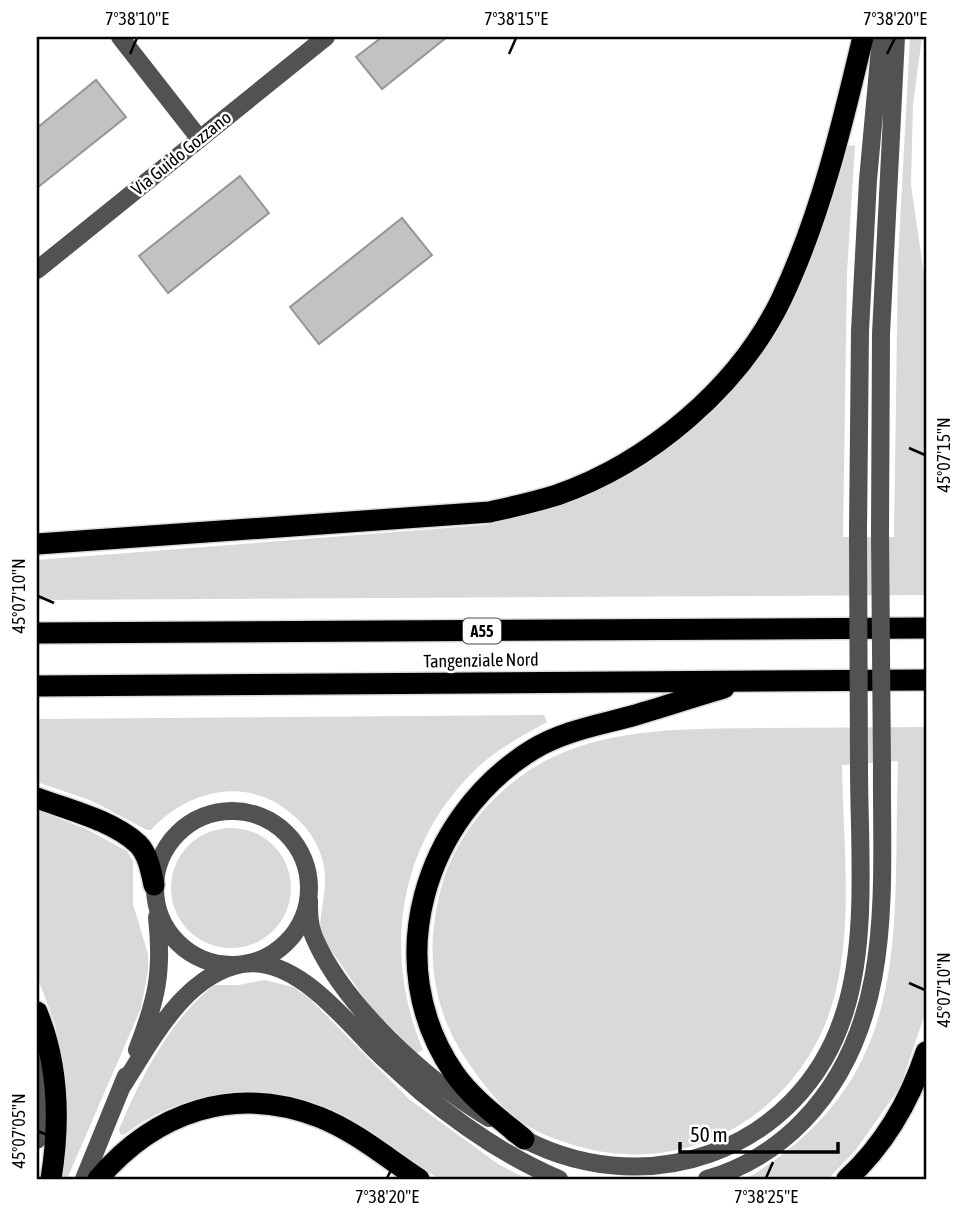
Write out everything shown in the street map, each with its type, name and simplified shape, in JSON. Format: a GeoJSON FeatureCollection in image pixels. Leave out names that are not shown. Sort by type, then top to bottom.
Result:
{"type":"FeatureCollection","features":[{"type":"Feature","properties":{"kind":"highway"},"geometry":{"type":"LineString","coordinates":[[37,544],[490,512],[556,495],[616,468],[672,430],[698,408],[741,360],[780,302],[811,225],[863,37]]}},
{"type":"Feature","properties":{"kind":"highway","name":"Tangenziale Nord"},"geometry":{"type":"LineString","coordinates":[[37,633],[926,628]]}},
{"type":"Feature","properties":{"kind":"highway","name":"Tangenziale Nord"},"geometry":{"type":"LineString","coordinates":[[37,686],[926,680]]}},
{"type":"Feature","properties":{"kind":"highway"},"geometry":{"type":"LineString","coordinates":[[524,1139],[477,1099],[454,1073],[426,1018],[420,988],[418,932],[425,891],[447,835],[465,808],[486,785],[533,749],[591,725],[747,681]]}},
{"type":"Feature","properties":{"kind":"highway"},"geometry":{"type":"LineString","coordinates":[[37,798],[95,820],[139,845],[148,861],[155,894]]}},
{"type":"Feature","properties":{"kind":"highway"},"geometry":{"type":"LineString","coordinates":[[37,1012],[50,1047],[56,1091],[55,1154],[51,1179]]}},
{"type":"Feature","properties":{"kind":"highway"},"geometry":{"type":"LineString","coordinates":[[846,1179],[874,1151],[902,1109],[926,1052]]}},
{"type":"Feature","properties":{"kind":"highway"},"geometry":{"type":"LineString","coordinates":[[98,1179],[129,1146],[149,1131],[192,1112],[238,1104],[285,1108],[318,1117],[342,1128],[419,1179]]}},
{"type":"Feature","properties":{"kind":"street"},"geometry":{"type":"LineString","coordinates":[[120,37],[199,138]]}},
{"type":"Feature","properties":{"kind":"street","name":"Via Guido Gozzano"},"geometry":{"type":"LineString","coordinates":[[37,270],[326,37]]}},
{"type":"Feature","properties":{"kind":"street"},"geometry":{"type":"LineString","coordinates":[[84,1179],[151,1014],[162,959],[155,894],[163,852],[184,827],[214,812],[239,811],[264,817],[291,838],[307,867],[309,923],[325,958],[374,1022],[435,1081],[466,1105],[553,1154],[582,1163],[639,1168],[671,1166],[718,1152],[737,1143],[782,1110],[802,1089],[834,1041],[854,975],[858,936],[858,532],[862,303],[867,180],[881,37]]}},
{"type":"Feature","properties":{"kind":"street"},"geometry":{"type":"LineString","coordinates":[[708,1179],[766,1152],[793,1131],[827,1093],[856,1043],[872,995],[879,949],[882,766],[881,334],[896,37]]}},
{"type":"Feature","properties":{"kind":"street"},"geometry":{"type":"LineString","coordinates":[[155,894],[169,932],[190,953],[209,962],[246,963],[285,972],[309,986],[422,1092],[514,1158],[559,1179]]}},
{"type":"Feature","properties":{"kind":"street"},"geometry":{"type":"LineString","coordinates":[[123,1085],[163,1024],[182,1001],[207,978],[263,959],[288,942],[305,915],[309,900]]}},
{"type":"Feature","properties":{"kind":"street"},"geometry":{"type":"LineString","coordinates":[[37,1054],[43,1105],[37,1140]]}},
{"type":"Feature","properties":{"kind":"shaded area"},"geometry":{"type":"Polygon","coordinates":[[[910,37],[922,37],[913,105],[911,185],[926,288],[926,595],[37,600],[37,560],[485,525],[563,503],[632,472],[663,452],[721,400],[778,327],[793,302],[817,244],[846,145],[855,146],[847,272],[843,537],[894,537],[898,260],[910,37]]]}},
{"type":"Feature","properties":{"kind":"shaded area"},"geometry":{"type":"Polygon","coordinates":[[[544,715],[547,722],[489,758],[447,802],[427,834],[413,868],[404,904],[401,940],[403,977],[423,1050],[417,1053],[370,1007],[320,934],[325,886],[321,855],[303,824],[276,803],[258,795],[220,792],[183,805],[151,830],[147,830],[92,801],[37,782],[37,719],[544,715]]]}},
{"type":"Feature","properties":{"kind":"shaded area"},"geometry":{"type":"Polygon","coordinates":[[[926,727],[926,1011],[900,1087],[855,1151],[828,1179],[746,1179],[801,1139],[841,1095],[868,1048],[884,997],[892,943],[896,886],[898,761],[842,765],[846,906],[836,990],[822,1032],[800,1069],[773,1100],[740,1125],[703,1142],[663,1152],[620,1154],[577,1146],[538,1132],[524,1124],[492,1094],[470,1065],[447,1023],[435,978],[433,932],[436,909],[449,865],[470,827],[499,794],[534,767],[553,757],[577,747],[628,735],[706,729],[926,727]]]}},
{"type":"Feature","properties":{"kind":"shaded area"},"geometry":{"type":"Polygon","coordinates":[[[37,810],[86,829],[127,851],[133,861],[133,904],[148,954],[148,971],[141,1008],[67,1179],[59,1179],[62,1061],[55,1024],[37,976],[37,810]]]}},
{"type":"Feature","properties":{"kind":"shaded area"},"geometry":{"type":"Polygon","coordinates":[[[231,828],[254,832],[274,845],[287,865],[291,888],[287,911],[274,931],[254,944],[231,948],[208,944],[188,931],[175,911],[171,888],[175,865],[188,845],[208,832],[231,828]]]}},
{"type":"Feature","properties":{"kind":"shaded area"},"geometry":{"type":"Polygon","coordinates":[[[264,980],[293,987],[308,997],[409,1099],[498,1164],[527,1179],[442,1179],[358,1123],[330,1109],[270,1093],[208,1096],[150,1117],[124,1135],[120,1134],[119,1129],[147,1070],[183,1016],[214,985],[239,985],[264,980]]]}},
{"type":"Feature","properties":{"kind":"building"},"geometry":{"type":"Polygon","coordinates":[[[382,37],[447,37],[382,89],[356,57],[382,37]]]}},
{"type":"Feature","properties":{"kind":"building"},"geometry":{"type":"Polygon","coordinates":[[[96,80],[126,117],[37,188],[37,128],[96,80]]]}},
{"type":"Feature","properties":{"kind":"building"},"geometry":{"type":"Polygon","coordinates":[[[240,176],[269,213],[168,293],[139,256],[240,176]]]}},
{"type":"Feature","properties":{"kind":"building"},"geometry":{"type":"Polygon","coordinates":[[[402,218],[432,255],[319,344],[290,307],[402,218]]]}}]}
